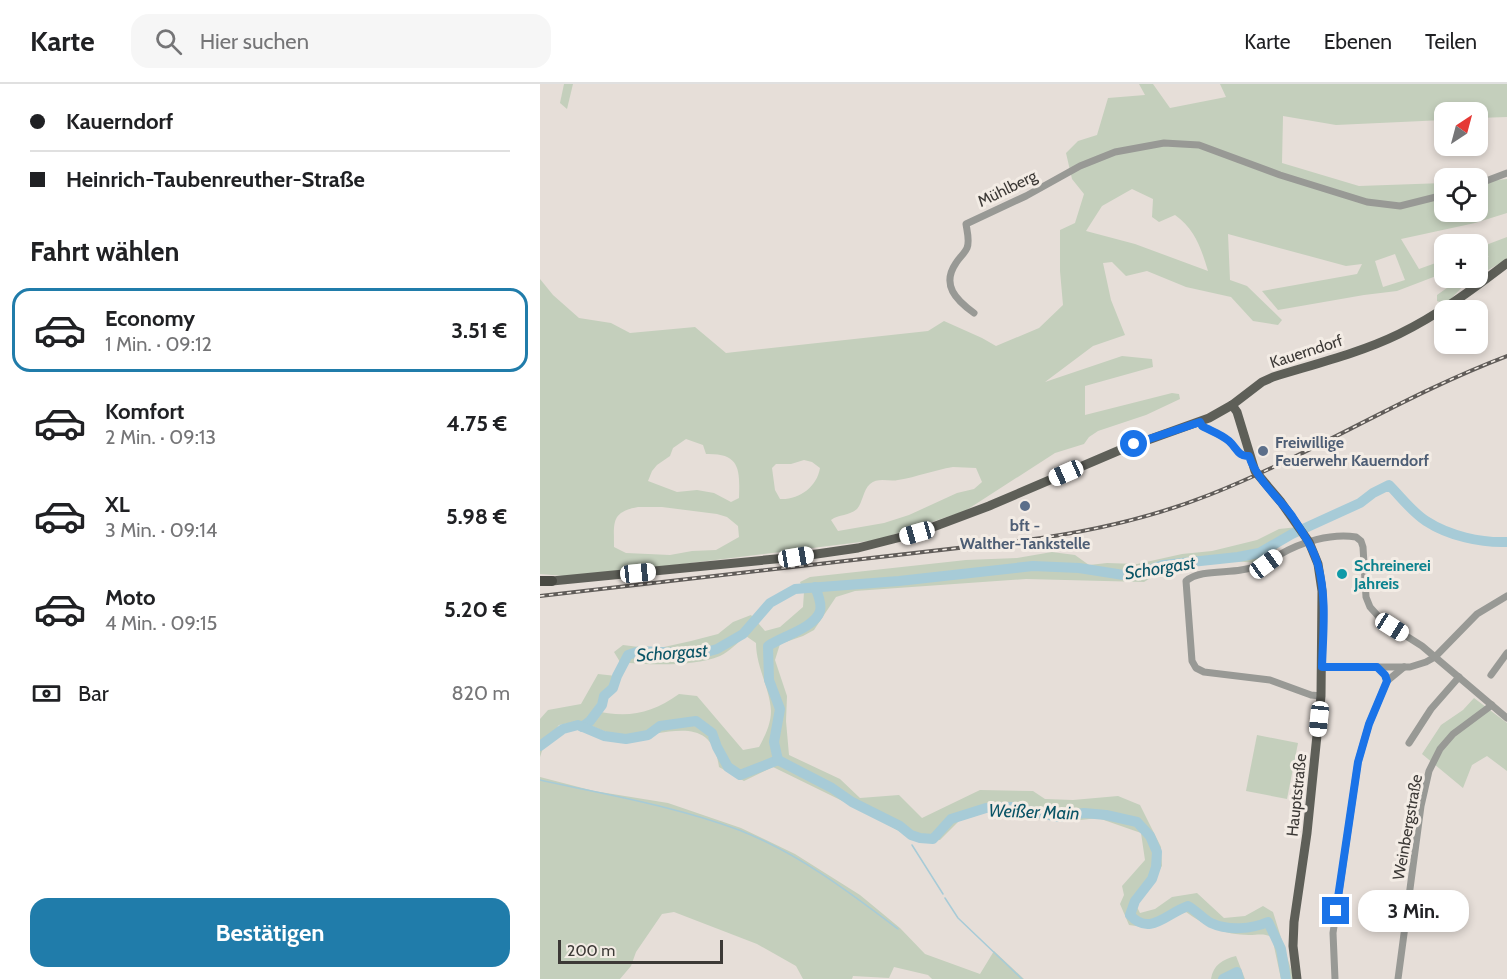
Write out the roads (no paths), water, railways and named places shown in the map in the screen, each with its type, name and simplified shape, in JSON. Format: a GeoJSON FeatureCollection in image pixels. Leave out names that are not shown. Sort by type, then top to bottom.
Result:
{"type":"FeatureCollection","features":[{"type":"Feature","properties":{"kind":"highway"},"geometry":{"type":"LineString","coordinates":[[540,581],[552,581]]}},
{"type":"Feature","properties":{"kind":"main road","name":"Kauerndorf"},"geometry":{"type":"LineString","coordinates":[[552,581],[796,557],[858,548],[917,533],[989,506],[1120,450],[1200,422],[1232,405],[1252,388],[1273,377],[1378,343],[1438,313],[1507,263]]}},
{"type":"Feature","properties":{"kind":"main road","name":"Hauptstraße"},"geometry":{"type":"LineString","coordinates":[[1232,405],[1237,412],[1249,456],[1257,474],[1307,539],[1318,564],[1322,591],[1321,696],[1307,833],[1294,922],[1293,946],[1297,979]]}},
{"type":"Feature","properties":{"kind":"street","name":"Mühlberg"},"geometry":{"type":"LineString","coordinates":[[975,313],[958,300],[949,284],[951,272],[968,247],[966,224],[1026,196],[1080,166],[1115,152],[1164,143],[1199,145],[1280,175],[1367,202],[1400,206],[1434,198]]}},
{"type":"Feature","properties":{"kind":"street"},"geometry":{"type":"LineString","coordinates":[[1488,180],[1507,173]]}},
{"type":"Feature","properties":{"kind":"street","name":"Hauptstraße"},"geometry":{"type":"LineString","coordinates":[[1200,422],[1202,426],[1222,435],[1240,454],[1249,456]]}},
{"type":"Feature","properties":{"kind":"street"},"geometry":{"type":"LineString","coordinates":[[1321,696],[1311,695],[1270,680],[1203,672],[1196,668],[1192,661],[1186,581],[1210,573],[1230,572],[1266,564],[1307,539],[1356,537],[1361,541],[1366,597],[1378,617],[1422,646],[1507,718]]}},
{"type":"Feature","properties":{"kind":"street"},"geometry":{"type":"LineString","coordinates":[[1322,667],[1404,667],[1426,662],[1435,657],[1477,614],[1507,596]]}},
{"type":"Feature","properties":{"kind":"street"},"geometry":{"type":"LineString","coordinates":[[1491,675],[1507,653]]}},
{"type":"Feature","properties":{"kind":"street"},"geometry":{"type":"LineString","coordinates":[[1377,667],[1385,675],[1387,681]]}},
{"type":"Feature","properties":{"kind":"street"},"geometry":{"type":"LineString","coordinates":[[1335,979],[1333,933],[1358,762],[1369,724],[1387,681],[1404,667]]}},
{"type":"Feature","properties":{"kind":"street"},"geometry":{"type":"LineString","coordinates":[[1409,743],[1431,709],[1459,677]]}},
{"type":"Feature","properties":{"kind":"street","name":"Weinbergstraße"},"geometry":{"type":"LineString","coordinates":[[1398,979],[1421,806],[1429,771],[1440,749],[1453,735],[1492,705]]}},
{"type":"Feature","properties":{"kind":"waterway","name":"Schorgast"},"geometry":{"type":"LineString","coordinates":[[582,727],[590,721],[602,705],[604,696],[613,688],[628,655],[640,651],[703,653],[717,649],[743,634],[770,603],[795,589],[899,581],[1033,566],[1079,568],[1130,576],[1163,565],[1259,553],[1292,534],[1360,503],[1389,485],[1416,513],[1445,531],[1465,538],[1507,542]]}},
{"type":"Feature","properties":{"kind":"waterway","name":"Schorgast"},"geometry":{"type":"LineString","coordinates":[[778,760],[774,742],[780,709],[769,680],[768,646],[805,627],[817,617],[820,605],[815,587]]}},
{"type":"Feature","properties":{"kind":"waterway","name":"Weißer Main"},"geometry":{"type":"LineString","coordinates":[[540,746],[563,729],[578,725],[604,736],[626,739],[648,735],[660,726],[696,721],[712,733],[728,767],[740,775],[778,760],[920,838],[933,839],[951,819],[986,808],[1011,807],[1059,817],[1084,813],[1106,815],[1137,822],[1150,836],[1157,852],[1156,867],[1152,879],[1135,901],[1130,915],[1137,921],[1152,924],[1188,906],[1218,926],[1247,928],[1268,922],[1281,949],[1286,979]]}},
{"type":"Feature","properties":{"kind":"waterway"},"geometry":{"type":"LineString","coordinates":[[540,780],[666,808],[715,822],[761,839],[842,887],[898,929]]}},
{"type":"Feature","properties":{"kind":"waterway"},"geometry":{"type":"LineString","coordinates":[[912,845],[943,894]]}},
{"type":"Feature","properties":{"kind":"waterway"},"geometry":{"type":"LineString","coordinates":[[945,898],[958,918],[1022,979]]}},
{"type":"Feature","properties":{"kind":"waterway","name":"Weißer Main"},"geometry":{"type":"LineString","coordinates":[[1223,979],[1237,972],[1239,979]]}},
{"type":"Feature","properties":{"kind":"railway"},"geometry":{"type":"LineString","coordinates":[[540,596],[1019,541],[1116,524],[1186,504],[1247,479],[1431,389],[1507,356]]}},
{"type":"Feature","properties":{"kind":"place","name":"Freiwillige Feuerwehr Kauerndorf"},"geometry":{"type":"Point","coordinates":[1263,451]}},
{"type":"Feature","properties":{"kind":"place","name":"bft - Walther-Tankstelle"},"geometry":{"type":"Point","coordinates":[1025,506]}},
{"type":"Feature","properties":{"kind":"place","name":"Schreinerei Jahreis"},"geometry":{"type":"Point","coordinates":[1342,574]}}]}
